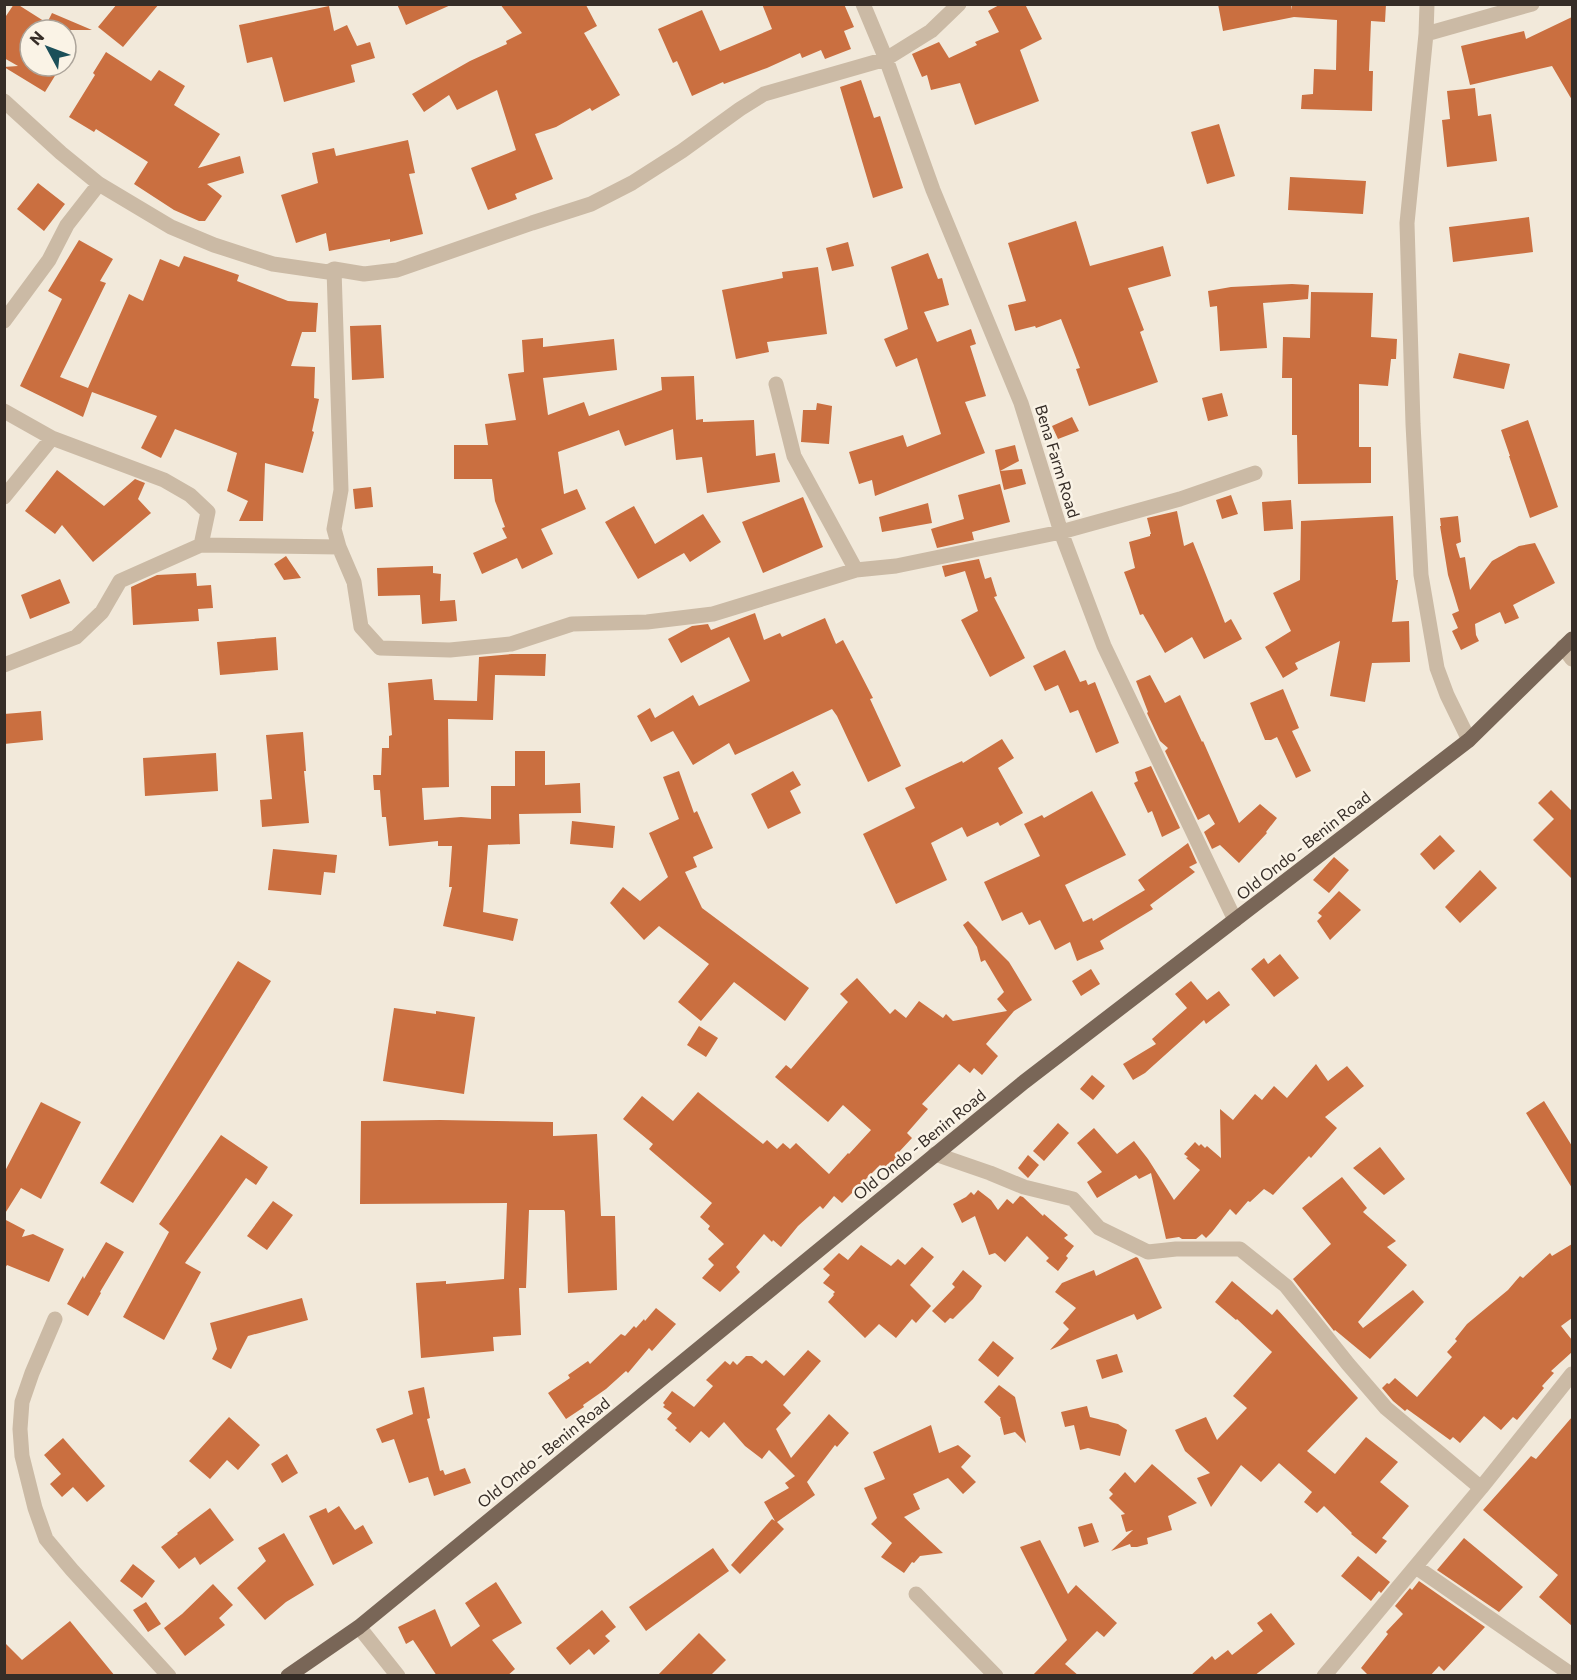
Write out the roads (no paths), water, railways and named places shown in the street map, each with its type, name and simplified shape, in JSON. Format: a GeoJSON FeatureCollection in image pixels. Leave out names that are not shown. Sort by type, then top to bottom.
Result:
{"type":"FeatureCollection","features":[{"type":"Feature","properties":{"kind":"main road","name":"Old Ondo - Benin Road"},"geometry":{"type":"LineString","coordinates":[[288,1676],[359,1627],[1024,1082],[1469,741],[1569,648]]}},
{"type":"Feature","properties":{"kind":"street","name":"Bena Farm Road"},"geometry":{"type":"LineString","coordinates":[[863,4],[886,59],[933,190],[1021,403],[1061,532],[1104,646],[1235,920]]}},
{"type":"Feature","properties":{"kind":"street"},"geometry":{"type":"LineString","coordinates":[[4,101],[99,184],[171,227],[214,245],[273,264],[328,272],[334,269],[364,274],[397,270],[591,204],[632,183],[764,94],[886,59],[931,31],[959,4]]}},
{"type":"Feature","properties":{"kind":"street"},"geometry":{"type":"LineString","coordinates":[[1427,4],[1407,223],[1413,424],[1421,575],[1437,668],[1469,741]]}},
{"type":"Feature","properties":{"kind":"street"},"geometry":{"type":"LineString","coordinates":[[1426,34],[1532,4]]}},
{"type":"Feature","properties":{"kind":"street"},"geometry":{"type":"LineString","coordinates":[[4,321],[49,260],[67,225],[99,184]]}},
{"type":"Feature","properties":{"kind":"street"},"geometry":{"type":"LineString","coordinates":[[334,269],[341,490],[334,529],[354,582],[361,627],[380,648],[450,650],[511,644],[572,624],[647,622],[714,614],[856,570],[896,566],[1061,532],[1180,499],[1256,473]]}},
{"type":"Feature","properties":{"kind":"street"},"geometry":{"type":"LineString","coordinates":[[776,384],[794,456],[856,570]]}},
{"type":"Feature","properties":{"kind":"street"},"geometry":{"type":"LineString","coordinates":[[4,411],[52,438],[164,480],[190,495],[208,512],[201,545]]}},
{"type":"Feature","properties":{"kind":"street"},"geometry":{"type":"LineString","coordinates":[[4,497],[52,438]]}},
{"type":"Feature","properties":{"kind":"street"},"geometry":{"type":"LineString","coordinates":[[4,664],[76,637],[102,612],[120,581],[201,545],[339,546]]}},
{"type":"Feature","properties":{"kind":"street"},"geometry":{"type":"LineString","coordinates":[[935,1154],[1024,1187],[1073,1199],[1099,1228],[1148,1252],[1176,1249],[1240,1249],[1286,1286],[1386,1408],[1481,1488]]}},
{"type":"Feature","properties":{"kind":"street"},"geometry":{"type":"LineString","coordinates":[[56,1319],[22,1402],[20,1429],[22,1456],[35,1508],[46,1539],[169,1676]]}},
{"type":"Feature","properties":{"kind":"street"},"geometry":{"type":"LineString","coordinates":[[1324,1676],[1481,1488],[1572,1374]]}},
{"type":"Feature","properties":{"kind":"street"},"geometry":{"type":"LineString","coordinates":[[1416,1567],[1572,1675]]}},
{"type":"Feature","properties":{"kind":"street"},"geometry":{"type":"LineString","coordinates":[[916,1594],[996,1676]]}},
{"type":"Feature","properties":{"kind":"street"},"geometry":{"type":"LineString","coordinates":[[359,1627],[398,1676]]}}]}
